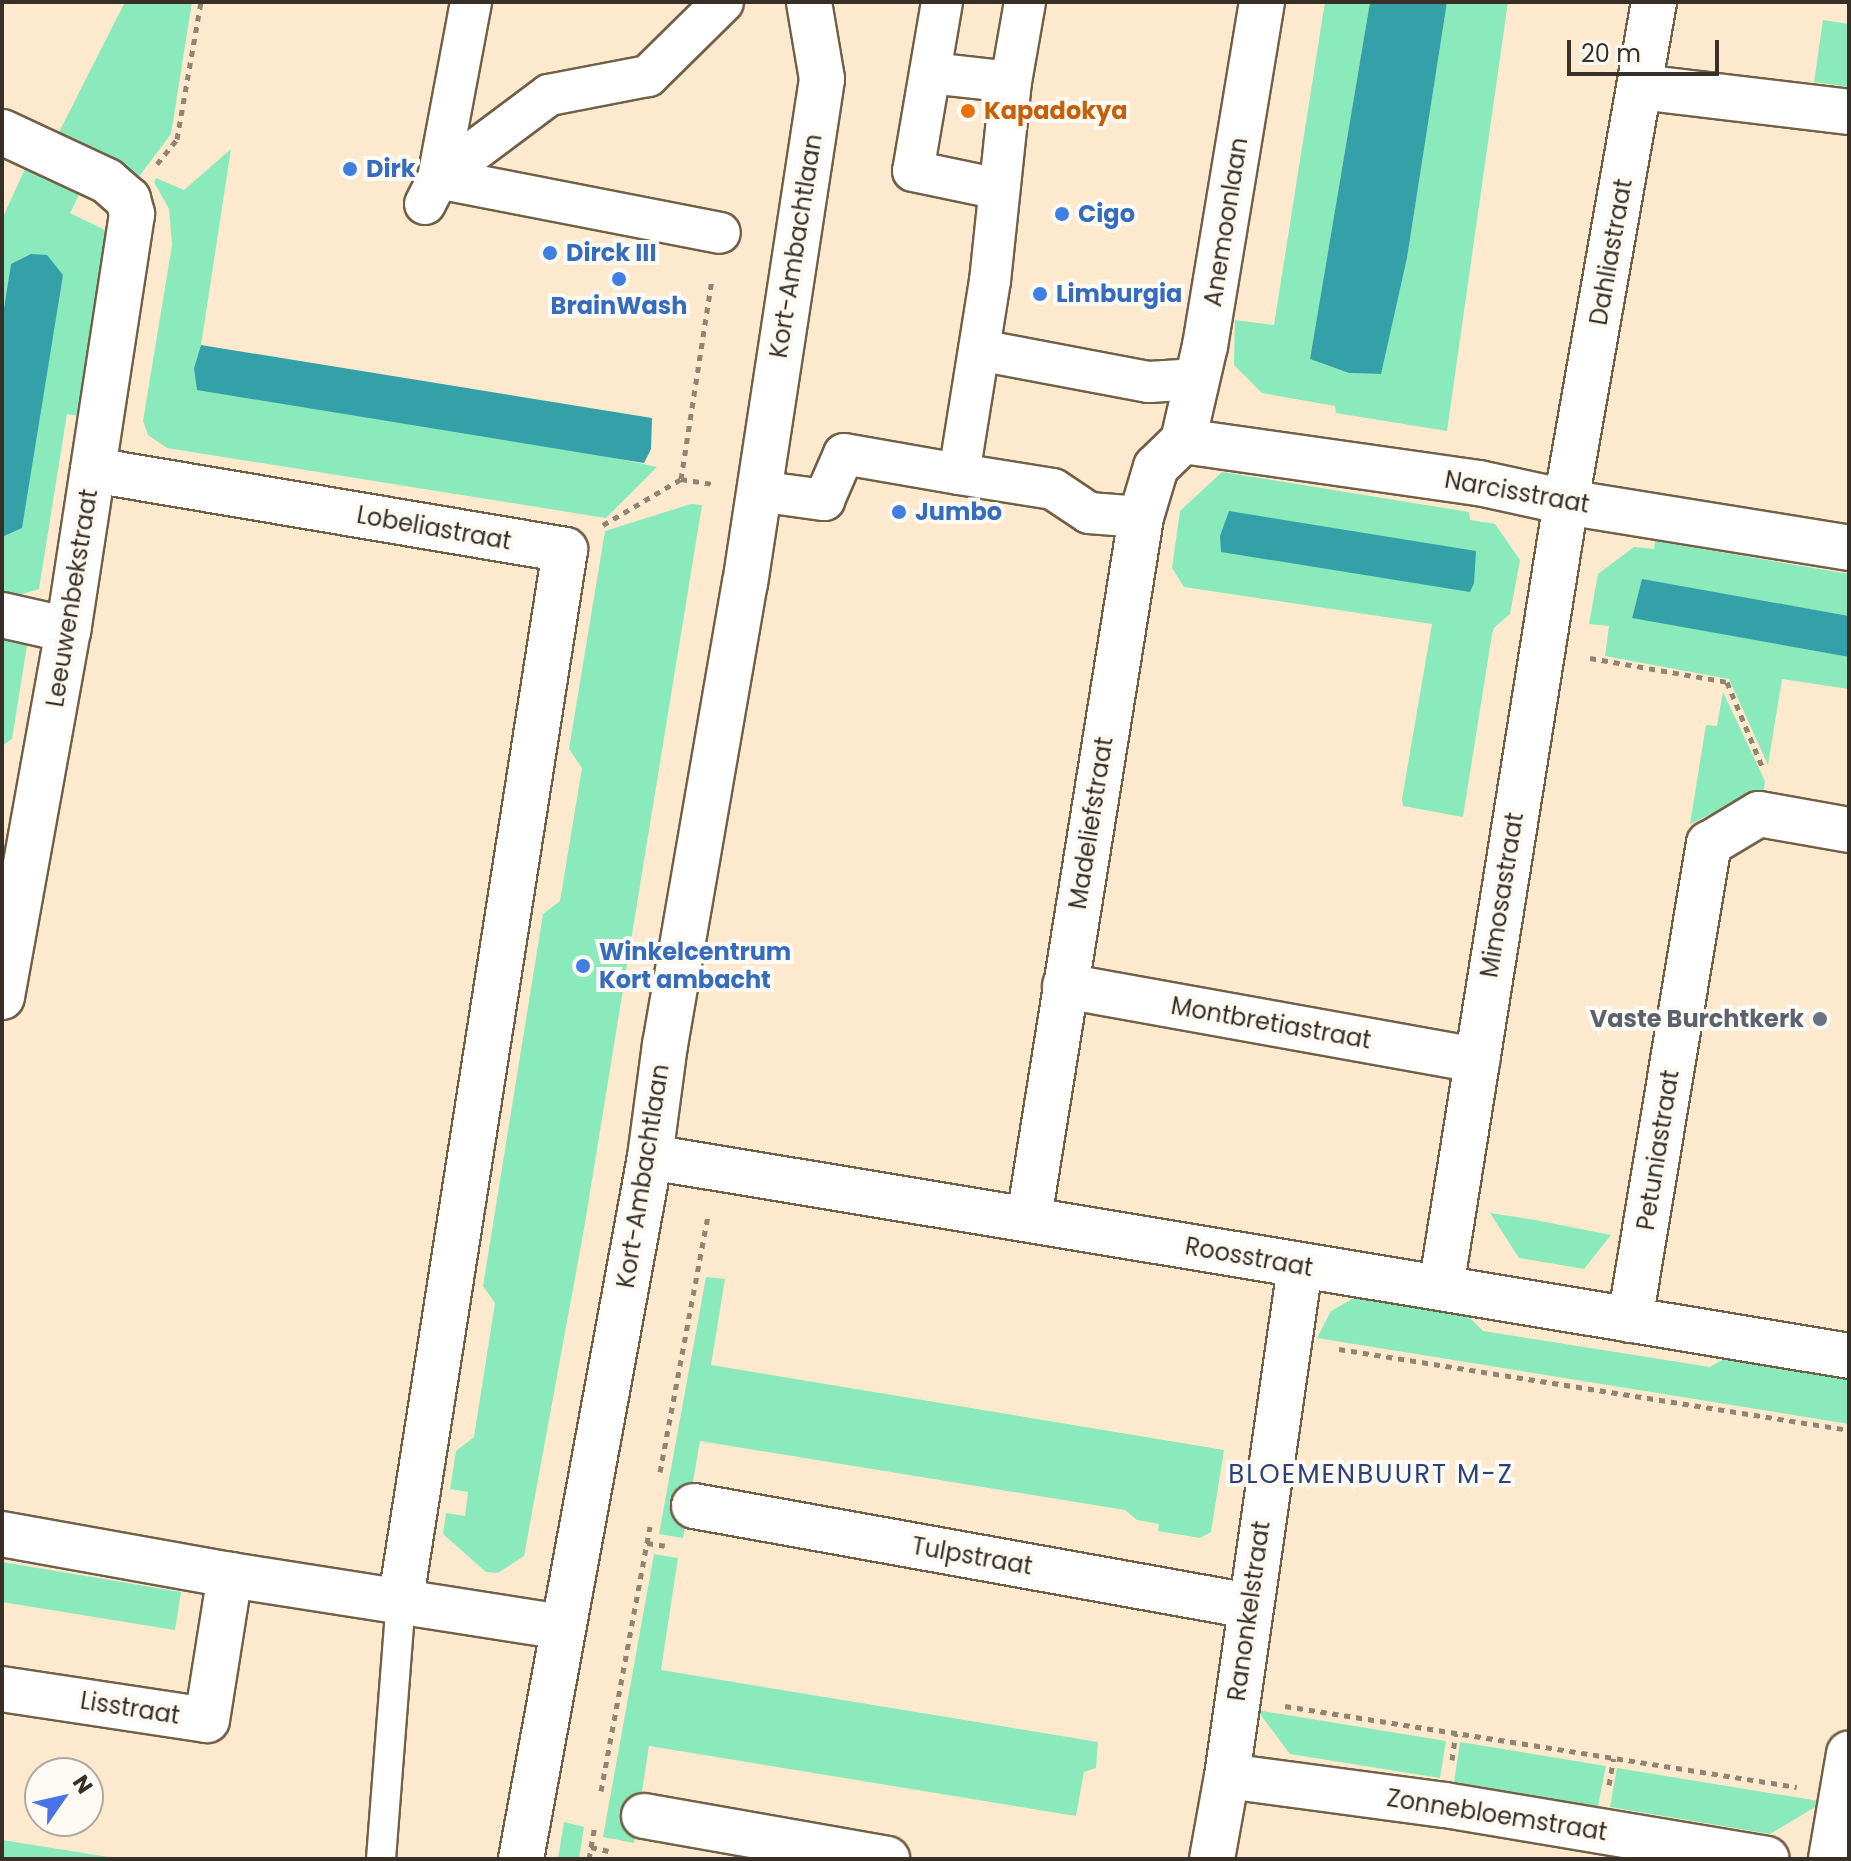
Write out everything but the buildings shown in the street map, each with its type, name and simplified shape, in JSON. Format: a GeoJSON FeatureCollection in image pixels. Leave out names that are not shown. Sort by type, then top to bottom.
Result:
{"type":"FeatureCollection","features":[{"type":"Feature","properties":{"kind":"street"},"geometry":{"type":"LineString","coordinates":[[432,191],[471,2]]}},
{"type":"Feature","properties":{"kind":"street"},"geometry":{"type":"LineString","coordinates":[[432,191],[549,95],[648,76],[723,2]]}},
{"type":"Feature","properties":{"kind":"street","name":"Kort-Ambachtlaan"},"geometry":{"type":"LineString","coordinates":[[521,1859],[650,1157],[665,1045],[758,491],[822,79],[809,2]]}},
{"type":"Feature","properties":{"kind":"street"},"geometry":{"type":"LineString","coordinates":[[942,2],[913,171],[999,189]]}},
{"type":"Feature","properties":{"kind":"street"},"geometry":{"type":"LineString","coordinates":[[959,474],[979,350],[1011,82],[1025,2]]}},
{"type":"Feature","properties":{"kind":"street","name":"Anemoonlaan"},"geometry":{"type":"LineString","coordinates":[[1183,441],[1198,379],[1262,2]]}},
{"type":"Feature","properties":{"kind":"street","name":"Dahliastraat"},"geometry":{"type":"LineString","coordinates":[[1566,502],[1654,2]]}},
{"type":"Feature","properties":{"kind":"street"},"geometry":{"type":"LineString","coordinates":[[930,73],[1011,82]]}},
{"type":"Feature","properties":{"kind":"street"},"geometry":{"type":"LineString","coordinates":[[1640,87],[1849,112]]}},
{"type":"Feature","properties":{"kind":"street"},"geometry":{"type":"LineString","coordinates":[[2,132],[107,181],[128,199]]}},
{"type":"Feature","properties":{"kind":"street"},"geometry":{"type":"LineString","coordinates":[[432,191],[720,233]]}},
{"type":"Feature","properties":{"kind":"street","name":"Leeuwenbekstraat"},"geometry":{"type":"LineString","coordinates":[[2,997],[68,630],[131,222],[128,199]]}},
{"type":"Feature","properties":{"kind":"street"},"geometry":{"type":"LineString","coordinates":[[979,350],[1149,382],[1198,379]]}},
{"type":"Feature","properties":{"kind":"street","name":"Narcisstraat"},"geometry":{"type":"LineString","coordinates":[[1183,441],[1479,483],[1566,502],[1849,548]]}},
{"type":"Feature","properties":{"kind":"street","name":"Madeliefstraat"},"geometry":{"type":"LineString","coordinates":[[1029,1218],[1141,517],[1156,467],[1183,441]]}},
{"type":"Feature","properties":{"kind":"street"},"geometry":{"type":"LineString","coordinates":[[758,491],[824,500],[844,454],[1053,489],[1089,513],[1141,517]]}},
{"type":"Feature","properties":{"kind":"street","name":"Lobeliastraat"},"geometry":{"type":"LineString","coordinates":[[93,470],[565,550]]}},
{"type":"Feature","properties":{"kind":"street","name":"Mimosastraat"},"geometry":{"type":"LineString","coordinates":[[1441,1288],[1566,502]]}},
{"type":"Feature","properties":{"kind":"street"},"geometry":{"type":"LineString","coordinates":[[401,1599],[565,550]]}},
{"type":"Feature","properties":{"kind":"street"},"geometry":{"type":"LineString","coordinates":[[2,615],[68,630]]}},
{"type":"Feature","properties":{"kind":"street","name":"Petuniastraat"},"geometry":{"type":"LineString","coordinates":[[1630,1320],[1709,844],[1759,814],[1849,830]]}},
{"type":"Feature","properties":{"kind":"street","name":"Montbretiastraat"},"geometry":{"type":"LineString","coordinates":[[1065,986],[1477,1060]]}},
{"type":"Feature","properties":{"kind":"street","name":"Roosstraat"},"geometry":{"type":"LineString","coordinates":[[650,1157],[1849,1356]]}},
{"type":"Feature","properties":{"kind":"street","name":"Ranonkelstraat"},"geometry":{"type":"LineString","coordinates":[[1212,1859],[1227,1776],[1300,1267]]}},
{"type":"Feature","properties":{"kind":"street","name":"Tulpstraat"},"geometry":{"type":"LineString","coordinates":[[694,1506],[1249,1606]]}},
{"type":"Feature","properties":{"kind":"street"},"geometry":{"type":"LineString","coordinates":[[2,1534],[230,1575],[401,1599],[562,1627]]}},
{"type":"Feature","properties":{"kind":"street","name":"Lisstraat"},"geometry":{"type":"LineString","coordinates":[[2,1689],[207,1720],[230,1575]]}},
{"type":"Feature","properties":{"kind":"street"},"geometry":{"type":"LineString","coordinates":[[1831,1859],[1846,1774]]}},
{"type":"Feature","properties":{"kind":"street","name":"Zonnebloemstraat"},"geometry":{"type":"LineString","coordinates":[[1227,1776],[1445,1805],[1767,1859]]}},
{"type":"Feature","properties":{"kind":"street"},"geometry":{"type":"LineString","coordinates":[[644,1816],[887,1859]]}},
{"type":"Feature","properties":{"kind":"lane"},"geometry":{"type":"LineString","coordinates":[[381,1859],[401,1599]]}},
{"type":"Feature","properties":{"kind":"path"},"geometry":{"type":"LineString","coordinates":[[128,199],[177,139],[201,2]]}},
{"type":"Feature","properties":{"kind":"path"},"geometry":{"type":"LineString","coordinates":[[681,479],[720,233]]}},
{"type":"Feature","properties":{"kind":"path"},"geometry":{"type":"LineString","coordinates":[[565,550],[681,479],[758,491]]}},
{"type":"Feature","properties":{"kind":"path"},"geometry":{"type":"LineString","coordinates":[[1541,651],[1727,682],[1785,818]]}},
{"type":"Feature","properties":{"kind":"path"},"geometry":{"type":"LineString","coordinates":[[1337,1362],[1339,1347],[1849,1430]]}},
{"type":"Feature","properties":{"kind":"path"},"geometry":{"type":"LineString","coordinates":[[1276,1704],[1846,1774]]}},
{"type":"Feature","properties":{"kind":"green space"},"geometry":{"type":"Polygon","coordinates":[[[125,2],[192,2],[171,134],[137,179],[57,136],[125,2]]]}},
{"type":"Feature","properties":{"kind":"green space"},"geometry":{"type":"Polygon","coordinates":[[[1325,2],[1370,2],[1310,359],[1349,373],[1380,374],[1407,258],[1447,2],[1508,2],[1447,431],[1336,413],[1335,406],[1262,393],[1234,365],[1235,320],[1274,325],[1325,2]]]}},
{"type":"Feature","properties":{"kind":"green space"},"geometry":{"type":"Polygon","coordinates":[[[1823,20],[1849,24],[1849,87],[1814,82],[1823,20]]]}},
{"type":"Feature","properties":{"kind":"green space"},"geometry":{"type":"Polygon","coordinates":[[[231,149],[201,345],[194,368],[657,467],[606,518],[167,448],[148,435],[143,421],[172,245],[169,209],[154,182],[156,178],[184,190],[231,149]]]}},
{"type":"Feature","properties":{"kind":"green space"},"geometry":{"type":"Polygon","coordinates":[[[31,167],[81,191],[70,213],[109,232],[80,416],[67,414],[39,589],[16,596],[2,592],[2,537],[22,527],[11,264],[2,320],[2,219],[25,169],[29,171],[31,167]]]}},
{"type":"Feature","properties":{"kind":"green space"},"geometry":{"type":"Polygon","coordinates":[[[1222,472],[1469,512],[1470,520],[1495,524],[1520,560],[1510,614],[1494,628],[1492,634],[1463,817],[1403,806],[1432,624],[1184,587],[1172,568],[1180,511],[1222,472]]]}},
{"type":"Feature","properties":{"kind":"green space"},"geometry":{"type":"Polygon","coordinates":[[[691,504],[702,505],[584,1229],[524,1556],[498,1573],[486,1572],[443,1534],[446,1513],[465,1516],[468,1492],[450,1489],[456,1451],[474,1437],[495,1303],[483,1286],[543,914],[560,901],[582,768],[569,749],[605,531],[691,504]]]}},
{"type":"Feature","properties":{"kind":"green space"},"geometry":{"type":"Polygon","coordinates":[[[1655,541],[1849,574],[1849,616],[1642,580],[1632,617],[1849,657],[1849,689],[1782,679],[1768,765],[1729,679],[1605,656],[1609,626],[1589,624],[1598,574],[1634,547],[1654,549],[1655,541]]]}},
{"type":"Feature","properties":{"kind":"green space"},"geometry":{"type":"Polygon","coordinates":[[[2,633],[27,646],[12,739],[2,746],[2,633]]]}},
{"type":"Feature","properties":{"kind":"green space"},"geometry":{"type":"Polygon","coordinates":[[[1723,692],[1765,781],[1763,795],[1753,794],[1690,824],[1706,725],[1717,726],[1723,692]]]}},
{"type":"Feature","properties":{"kind":"green space"},"geometry":{"type":"Polygon","coordinates":[[[1490,1213],[1611,1235],[1584,1269],[1519,1258],[1490,1213]]]}},
{"type":"Feature","properties":{"kind":"green space"},"geometry":{"type":"Polygon","coordinates":[[[706,1277],[725,1279],[711,1365],[1224,1450],[1211,1532],[1200,1538],[1158,1531],[1159,1524],[1137,1520],[1125,1510],[700,1441],[683,1538],[659,1534],[706,1277]]]}},
{"type":"Feature","properties":{"kind":"green space"},"geometry":{"type":"Polygon","coordinates":[[[1354,1298],[1465,1313],[1483,1331],[1710,1367],[1727,1357],[1849,1377],[1849,1424],[1317,1338],[1331,1311],[1354,1298]]]}},
{"type":"Feature","properties":{"kind":"green space"},"geometry":{"type":"Polygon","coordinates":[[[654,1554],[678,1558],[661,1670],[1098,1742],[1096,1768],[1084,1772],[1076,1816],[649,1746],[634,1843],[603,1837],[654,1554]]]}},
{"type":"Feature","properties":{"kind":"green space"},"geometry":{"type":"Polygon","coordinates":[[[2,1562],[181,1592],[175,1630],[2,1602],[2,1562]]]}},
{"type":"Feature","properties":{"kind":"green space"},"geometry":{"type":"Polygon","coordinates":[[[1257,1710],[1446,1741],[1440,1778],[1290,1754],[1257,1710]]]}},
{"type":"Feature","properties":{"kind":"green space"},"geometry":{"type":"Polygon","coordinates":[[[1460,1742],[1606,1766],[1598,1806],[1454,1782],[1460,1742]]]}},
{"type":"Feature","properties":{"kind":"green space"},"geometry":{"type":"Polygon","coordinates":[[[1617,1768],[1819,1801],[1817,1806],[1770,1834],[1610,1807],[1617,1768]]]}},
{"type":"Feature","properties":{"kind":"green space"},"geometry":{"type":"Polygon","coordinates":[[[564,1822],[584,1827],[579,1859],[558,1859],[564,1822]]]}},
{"type":"Feature","properties":{"kind":"green space"},"geometry":{"type":"Polygon","coordinates":[[[2,1840],[121,1859],[2,1859],[2,1840]]]}},
{"type":"Feature","properties":{"kind":"water"},"geometry":{"type":"Polygon","coordinates":[[[1370,2],[1447,2],[1407,258],[1381,374],[1349,373],[1310,359],[1370,2]]]}},
{"type":"Feature","properties":{"kind":"water"},"geometry":{"type":"Polygon","coordinates":[[[31,254],[47,255],[63,275],[22,528],[2,537],[2,320],[11,264],[31,254]]]}},
{"type":"Feature","properties":{"kind":"water"},"geometry":{"type":"Polygon","coordinates":[[[201,345],[652,418],[651,449],[644,463],[197,390],[194,368],[201,345]]]}},
{"type":"Feature","properties":{"kind":"water"},"geometry":{"type":"Polygon","coordinates":[[[1229,511],[1476,551],[1474,583],[1470,592],[1221,552],[1220,536],[1229,511]]]}},
{"type":"Feature","properties":{"kind":"water"},"geometry":{"type":"Polygon","coordinates":[[[1642,579],[1849,616],[1849,657],[1632,618],[1642,579]]]}},
{"type":"Feature","properties":{"kind":"place","name":"Kapadokya"},"geometry":{"type":"Point","coordinates":[968,111]}},
{"type":"Feature","properties":{"kind":"place","name":"Dirk"},"geometry":{"type":"Point","coordinates":[350,169]}},
{"type":"Feature","properties":{"kind":"place","name":"Cigo"},"geometry":{"type":"Point","coordinates":[1062,214]}},
{"type":"Feature","properties":{"kind":"place","name":"Dirck III"},"geometry":{"type":"Point","coordinates":[550,253]}},
{"type":"Feature","properties":{"kind":"place","name":"BrainWash"},"geometry":{"type":"Point","coordinates":[619,279]}},
{"type":"Feature","properties":{"kind":"place","name":"Limburgia"},"geometry":{"type":"Point","coordinates":[1040,294]}},
{"type":"Feature","properties":{"kind":"place","name":"Jumbo"},"geometry":{"type":"Point","coordinates":[899,512]}},
{"type":"Feature","properties":{"kind":"place","name":"Winkelcentrum Kort ambacht"},"geometry":{"type":"Point","coordinates":[583,966]}},
{"type":"Feature","properties":{"kind":"place","name":"Vaste Burchtkerk"},"geometry":{"type":"Point","coordinates":[1820,1019]}},
{"type":"Feature","properties":{"kind":"district","name":"BLOEMENBUURT M-Z"},"geometry":{"type":"Point","coordinates":[1371,1475]}}]}
